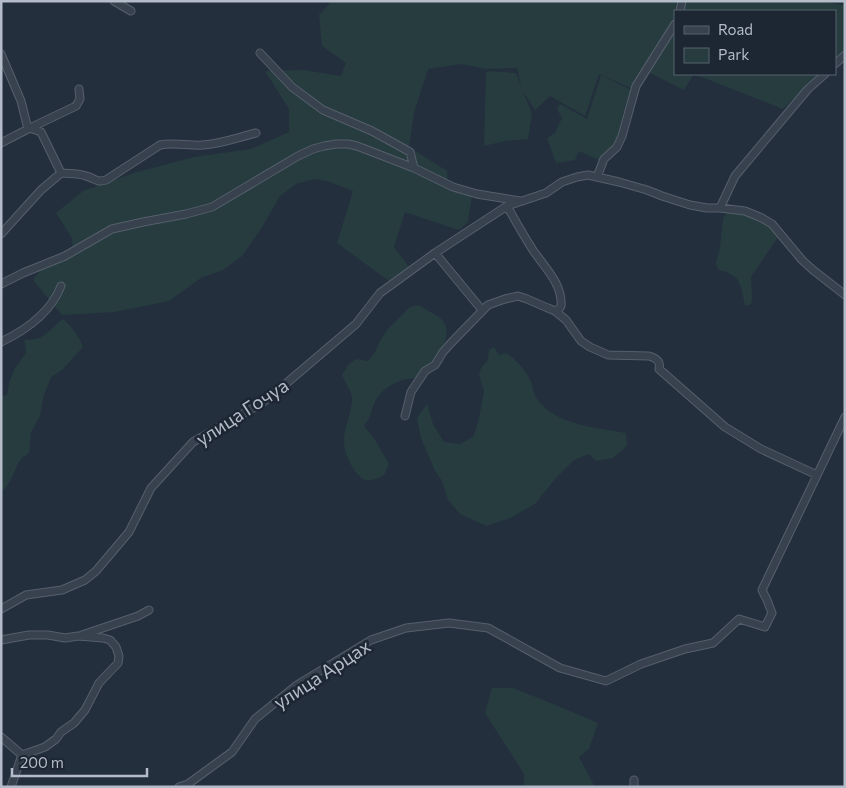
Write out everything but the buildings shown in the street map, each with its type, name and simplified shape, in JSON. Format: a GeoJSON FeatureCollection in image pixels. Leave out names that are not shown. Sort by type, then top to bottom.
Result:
{"type":"FeatureCollection","features":[{"type":"Feature","properties":{"kind":"street"},"geometry":{"type":"LineString","coordinates":[[114,1],[131,11]]}},
{"type":"Feature","properties":{"kind":"street"},"geometry":{"type":"LineString","coordinates":[[681,10],[682,1]]}},
{"type":"Feature","properties":{"kind":"street"},"geometry":{"type":"LineString","coordinates":[[597,177],[604,159],[617,147],[622,136],[636,86],[674,26]]}},
{"type":"Feature","properties":{"kind":"street"},"geometry":{"type":"LineString","coordinates":[[260,53],[292,87],[323,110],[372,131],[410,152],[414,168]]}},
{"type":"Feature","properties":{"kind":"street"},"geometry":{"type":"LineString","coordinates":[[1,54],[18,94],[29,128]]}},
{"type":"Feature","properties":{"kind":"street"},"geometry":{"type":"LineString","coordinates":[[720,208],[735,176],[808,89],[824,75]]}},
{"type":"Feature","properties":{"kind":"street"},"geometry":{"type":"LineString","coordinates":[[1,143],[76,106],[80,100],[79,89]]}},
{"type":"Feature","properties":{"kind":"street"},"geometry":{"type":"LineString","coordinates":[[29,128],[41,132],[61,173]]}},
{"type":"Feature","properties":{"kind":"street"},"geometry":{"type":"LineString","coordinates":[[1,234],[42,190],[61,173],[88,176],[100,182],[160,146],[167,144],[209,145],[256,133]]}},
{"type":"Feature","properties":{"kind":"street"},"geometry":{"type":"LineString","coordinates":[[1,284],[22,273],[65,256],[112,229],[212,207],[298,156],[324,146],[336,144],[358,146],[414,168],[454,187],[477,194],[522,201]]}},
{"type":"Feature","properties":{"kind":"street","name":"улица Гочуа"},"geometry":{"type":"LineString","coordinates":[[1,609],[26,595],[62,590],[85,580],[96,571],[130,532],[151,488],[193,442],[262,403],[356,324],[380,293],[435,252],[507,206],[546,193],[562,182],[588,175],[619,182],[690,205],[745,211],[772,224],[802,260],[845,296]]}},
{"type":"Feature","properties":{"kind":"street"},"geometry":{"type":"LineString","coordinates":[[507,206],[560,292],[562,306],[555,311]]}},
{"type":"Feature","properties":{"kind":"street"},"geometry":{"type":"LineString","coordinates":[[435,252],[482,310]]}},
{"type":"Feature","properties":{"kind":"street"},"geometry":{"type":"LineString","coordinates":[[1,342],[33,322],[48,309],[61,286]]}},
{"type":"Feature","properties":{"kind":"street"},"geometry":{"type":"LineString","coordinates":[[405,416],[411,392],[425,371],[435,365],[443,352],[482,310],[495,302],[518,296],[527,298],[555,311],[566,320],[581,341],[590,347],[608,355],[649,356],[654,358],[660,365],[659,369],[725,427],[762,449],[817,475],[845,416]]}},
{"type":"Feature","properties":{"kind":"street","name":"улица Арцах"},"geometry":{"type":"LineString","coordinates":[[179,787],[188,785],[232,752],[255,719],[297,685],[371,640],[406,628],[449,623],[488,628],[560,668],[606,681],[641,664],[685,649],[713,643],[739,619],[765,627],[772,613],[762,590],[817,475]]}},
{"type":"Feature","properties":{"kind":"street"},"geometry":{"type":"LineString","coordinates":[[1,640],[29,635],[48,635],[65,638],[78,636],[138,616],[149,610]]}},
{"type":"Feature","properties":{"kind":"street"},"geometry":{"type":"LineString","coordinates":[[22,755],[45,747],[74,723],[85,710],[99,682],[118,663],[119,656],[116,646],[110,640],[78,636]]}},
{"type":"Feature","properties":{"kind":"street"},"geometry":{"type":"LineString","coordinates":[[1,738],[22,755]]}},
{"type":"Feature","properties":{"kind":"street"},"geometry":{"type":"LineString","coordinates":[[12,787],[22,755]]}},
{"type":"Feature","properties":{"kind":"green space"},"geometry":{"type":"Polygon","coordinates":[[[332,1],[825,1],[845,6],[845,50],[836,59],[836,10],[674,10],[674,75],[693,75],[684,90],[642,69],[633,89],[599,74],[585,116],[550,96],[535,110],[523,91],[532,114],[528,139],[505,141],[484,146],[486,73],[489,71],[516,73],[521,86],[517,68],[487,69],[462,64],[428,69],[414,113],[409,147],[447,171],[448,183],[472,195],[468,222],[459,230],[405,212],[394,247],[409,267],[389,281],[337,243],[353,191],[327,181],[314,179],[296,184],[280,196],[261,229],[242,256],[223,270],[201,278],[169,301],[114,312],[62,315],[33,280],[42,268],[73,254],[72,238],[56,213],[83,191],[134,173],[194,157],[251,149],[289,132],[289,109],[265,71],[303,70],[341,76],[346,63],[322,46],[319,15],[332,1]]]}},
{"type":"Feature","properties":{"kind":"green space"},"geometry":{"type":"Polygon","coordinates":[[[601,75],[631,90],[618,136],[610,151],[601,161],[579,151],[575,160],[556,163],[547,138],[555,133],[562,118],[557,109],[560,104],[587,119],[601,75]]]}},
{"type":"Feature","properties":{"kind":"green space"},"geometry":{"type":"Polygon","coordinates":[[[697,75],[819,75],[783,109],[697,75]]]}},
{"type":"Feature","properties":{"kind":"green space"},"geometry":{"type":"Polygon","coordinates":[[[729,212],[750,216],[762,221],[778,237],[751,277],[751,304],[745,306],[739,282],[731,274],[718,270],[716,263],[720,248],[723,219],[729,212]]]}},
{"type":"Feature","properties":{"kind":"green space"},"geometry":{"type":"Polygon","coordinates":[[[419,305],[440,318],[444,323],[447,334],[446,340],[434,361],[417,378],[404,380],[386,388],[377,398],[370,417],[364,426],[389,464],[384,475],[373,480],[366,480],[354,470],[345,451],[344,435],[352,396],[342,375],[348,365],[356,359],[368,361],[387,330],[410,307],[419,305]]]}},
{"type":"Feature","properties":{"kind":"green space"},"geometry":{"type":"Polygon","coordinates":[[[63,319],[75,332],[83,347],[62,370],[51,377],[43,398],[40,416],[31,432],[29,453],[19,462],[9,483],[1,493],[1,396],[7,395],[15,368],[26,353],[24,340],[40,338],[63,319]]]}},
{"type":"Feature","properties":{"kind":"green space"},"geometry":{"type":"Polygon","coordinates":[[[494,347],[499,355],[507,353],[521,366],[529,378],[540,403],[550,412],[574,423],[626,433],[627,446],[613,458],[596,461],[589,454],[574,460],[556,478],[535,504],[510,518],[486,526],[460,514],[448,500],[442,481],[435,471],[421,438],[417,418],[427,404],[433,424],[444,442],[460,444],[473,437],[478,423],[484,391],[479,375],[481,368],[488,360],[489,350],[494,347]]]}},
{"type":"Feature","properties":{"kind":"green space"},"geometry":{"type":"Polygon","coordinates":[[[492,688],[513,688],[598,723],[589,749],[579,757],[595,787],[524,787],[524,774],[485,713],[492,688]]]}}]}
